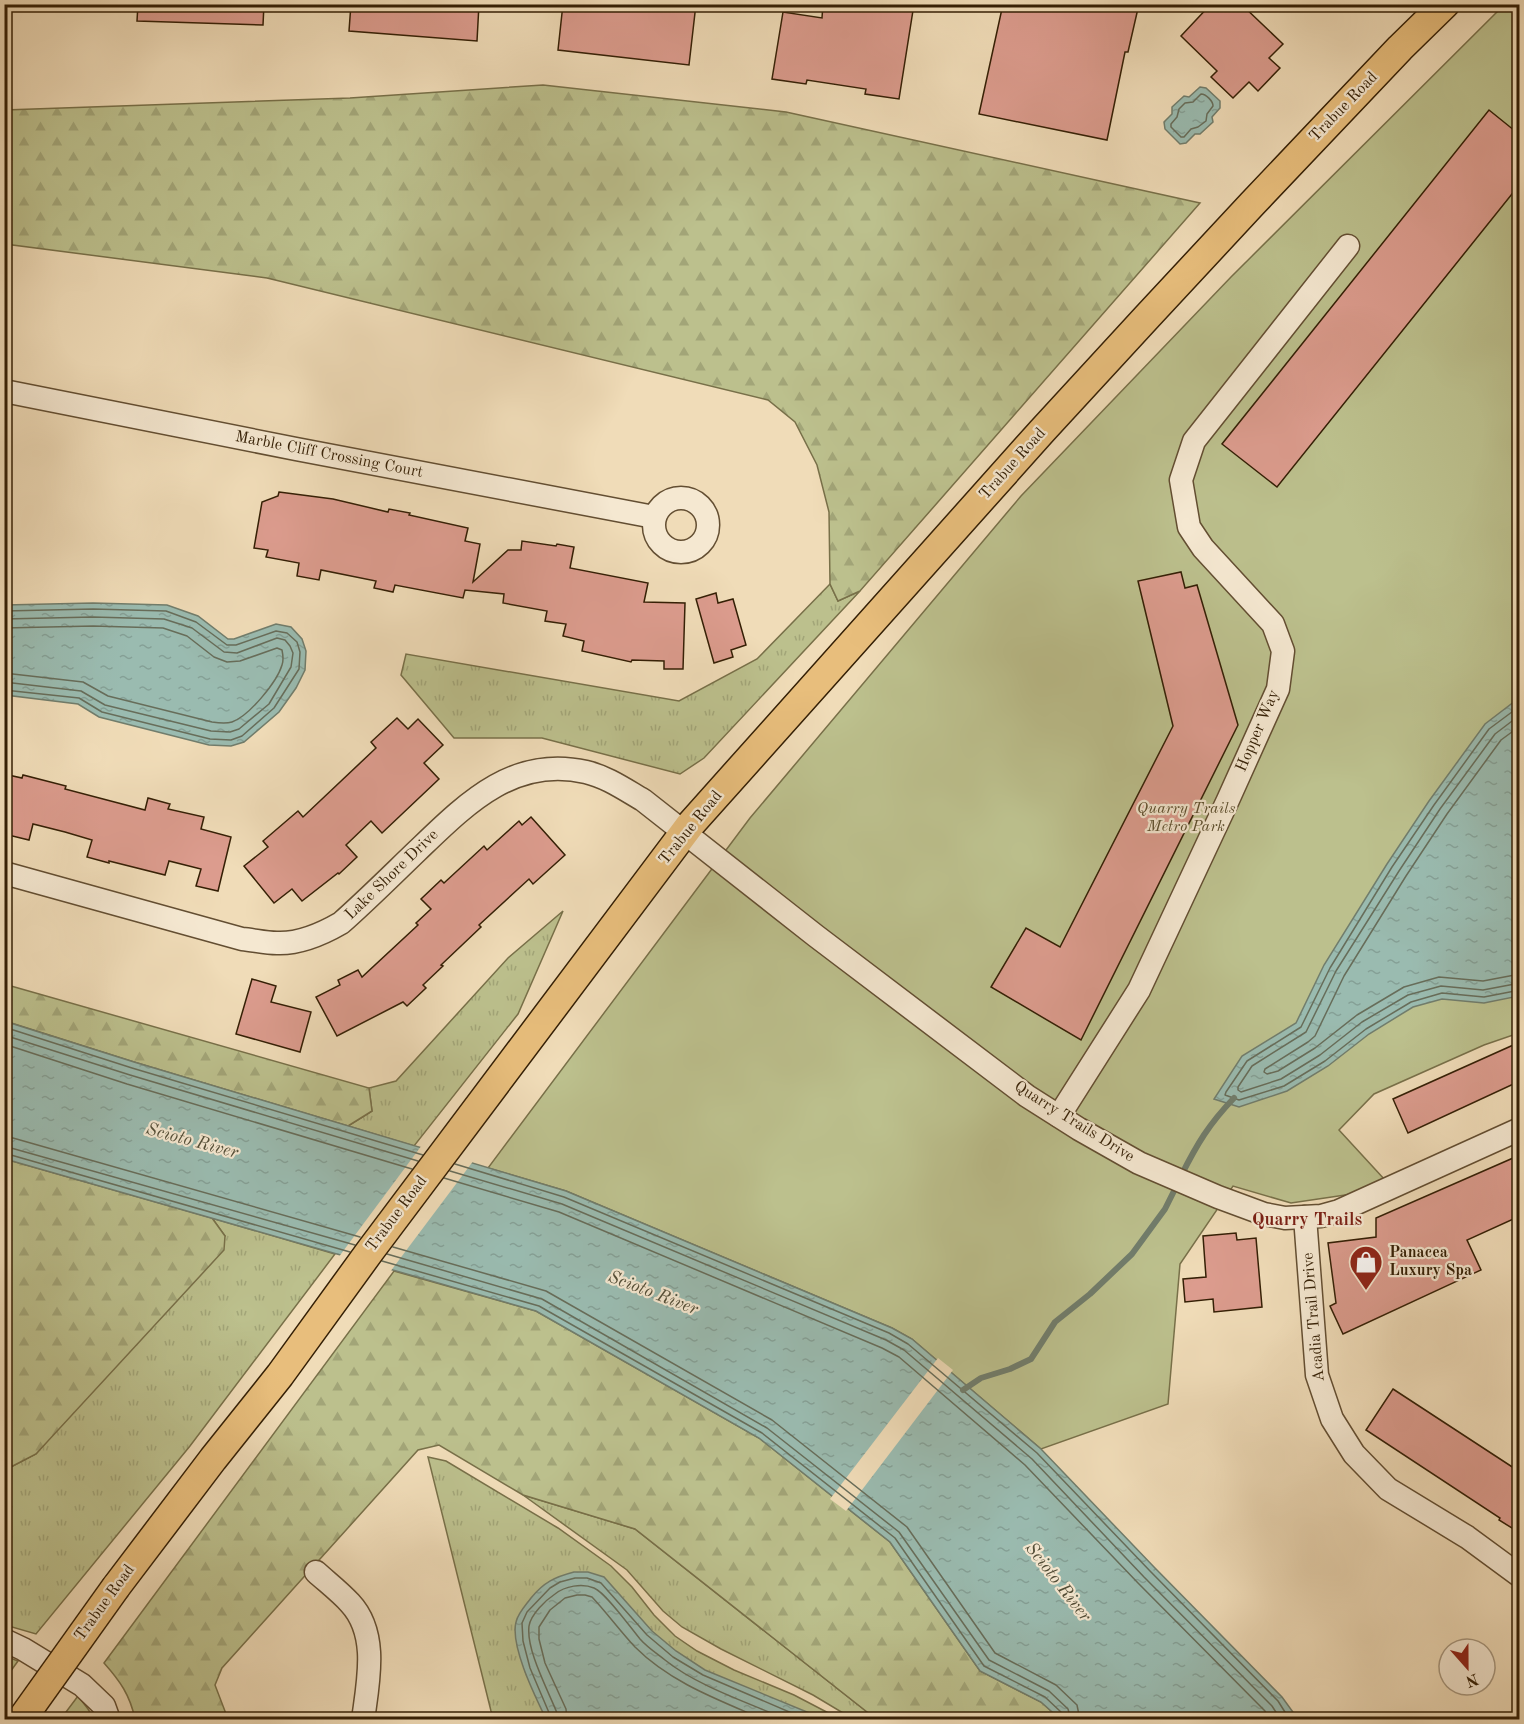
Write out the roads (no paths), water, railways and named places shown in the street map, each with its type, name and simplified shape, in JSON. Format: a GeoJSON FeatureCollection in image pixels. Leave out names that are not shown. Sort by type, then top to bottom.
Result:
{"type":"FeatureCollection","features":[{"type":"Feature","properties":{"kind":"main road","name":"Trabue Road"},"geometry":{"type":"LineString","coordinates":[[21,1719],[116,1587],[280,1375],[370,1251],[685,832],[1050,422],[1252,204],[1400,48],[1445,4]]}},
{"type":"Feature","properties":{"kind":"street","name":"Hopper Way"},"geometry":{"type":"LineString","coordinates":[[1059,1116],[1139,990],[1278,688],[1283,651],[1273,624],[1203,548],[1189,527],[1181,480],[1194,441],[1348,246]]}},
{"type":"Feature","properties":{"kind":"street","name":"Marble Cliff Crossing Court"},"geometry":{"type":"LineString","coordinates":[[4,391],[654,518]]}},
{"type":"Feature","properties":{"kind":"street","name":"Lake Shore Drive"},"geometry":{"type":"LineString","coordinates":[[4,873],[242,939],[278,944],[310,938],[341,923],[461,809],[503,781],[535,771],[568,770],[602,777],[643,800],[685,832]]}},
{"type":"Feature","properties":{"kind":"street","name":"Quarry Trails Drive"},"geometry":{"type":"LineString","coordinates":[[685,832],[816,936],[1008,1082],[1079,1130],[1139,1162],[1218,1197],[1264,1214],[1285,1218],[1321,1216],[1339,1211],[1520,1129]]}},
{"type":"Feature","properties":{"kind":"street","name":"Acadia Trail Drive"},"geometry":{"type":"LineString","coordinates":[[1305,1217],[1317,1375],[1332,1419],[1354,1454],[1388,1489],[1467,1537],[1520,1576]]}},
{"type":"Feature","properties":{"kind":"street"},"geometry":{"type":"LineString","coordinates":[[316,1572],[352,1604],[365,1626],[370,1649],[363,1719]]}},
{"type":"Feature","properties":{"kind":"street"},"geometry":{"type":"LineString","coordinates":[[4,1640],[82,1685],[104,1706],[109,1719]]}},
{"type":"Feature","properties":{"kind":"water"},"geometry":{"type":"Polygon","coordinates":[[[1200,87],[1206,88],[1220,101],[1220,108],[1212,117],[1213,122],[1200,134],[1195,134],[1186,143],[1180,144],[1165,129],[1164,122],[1172,114],[1172,107],[1184,96],[1189,97],[1200,87]]]}},
{"type":"Feature","properties":{"kind":"water"},"geometry":{"type":"Polygon","coordinates":[[[93,603],[167,605],[198,616],[228,639],[276,624],[291,627],[302,639],[306,651],[305,670],[296,688],[279,712],[244,742],[231,746],[209,745],[99,717],[78,704],[5,695],[5,605],[93,603]]]}},
{"type":"Feature","properties":{"kind":"water"},"geometry":{"type":"Polygon","coordinates":[[[1519,698],[1519,996],[1484,1003],[1442,999],[1413,1007],[1369,1034],[1328,1066],[1287,1091],[1239,1107],[1214,1099],[1242,1056],[1296,1023],[1324,965],[1429,801],[1485,724],[1519,698]]]}},
{"type":"Feature","properties":{"kind":"water","name":"Scioto River"},"geometry":{"type":"Polygon","coordinates":[[[4,1021],[566,1191],[892,1328],[912,1339],[1041,1449],[1282,1697],[1298,1719],[1060,1719],[1041,1702],[980,1671],[890,1542],[759,1438],[536,1311],[5,1159],[4,1021]]]}},
{"type":"Feature","properties":{"kind":"water"},"geometry":{"type":"Polygon","coordinates":[[[574,1572],[588,1572],[604,1577],[652,1631],[676,1651],[705,1670],[824,1719],[546,1719],[520,1657],[515,1632],[516,1622],[522,1609],[545,1584],[574,1572]]]}},
{"type":"Feature","properties":{"kind":"waterway"},"geometry":{"type":"LineString","coordinates":[[1181,1176],[1204,1135],[1234,1098]]}},
{"type":"Feature","properties":{"kind":"waterway"},"geometry":{"type":"LineString","coordinates":[[963,1390],[981,1378],[1010,1369],[1031,1359],[1055,1322],[1090,1294],[1132,1254],[1165,1209],[1177,1185]]}},
{"type":"Feature","properties":{"kind":"place","name":"Panacea Luxury Spa"},"geometry":{"type":"Point","coordinates":[1366,1291]}},
{"type":"Feature","properties":{"kind":"district","name":"Quarry Trails"},"geometry":{"type":"Point","coordinates":[1307,1220]}},
{"type":"Feature","properties":{"kind":"park label","name":"Quarry Trails Metro Park"},"geometry":{"type":"Point","coordinates":[1186,818]}}]}
